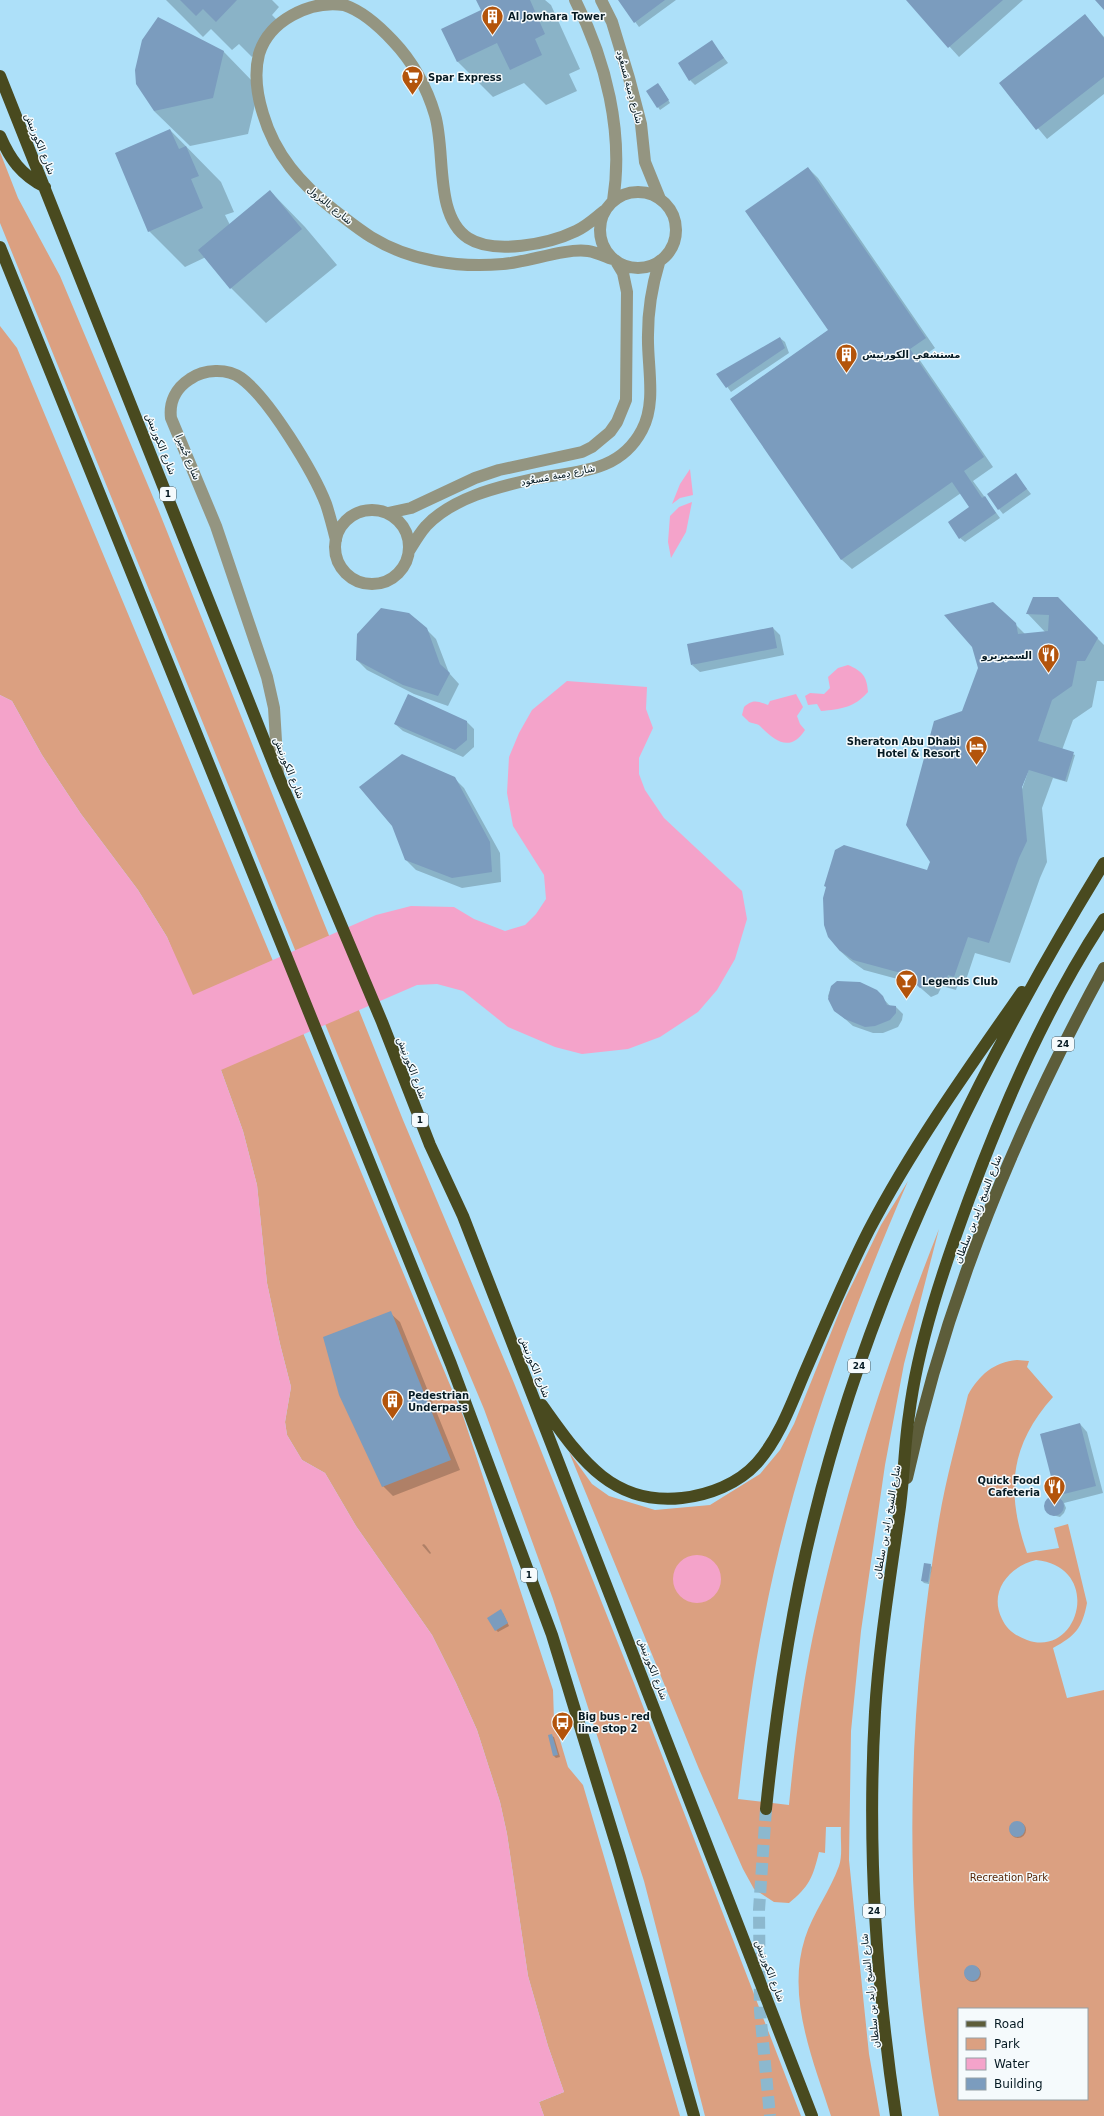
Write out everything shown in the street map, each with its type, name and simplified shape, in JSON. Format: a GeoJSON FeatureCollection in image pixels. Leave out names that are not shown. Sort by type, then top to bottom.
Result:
{"type":"FeatureCollection","features":[{"type":"Feature","properties":{"kind":"highway","name":"شارع الكورنيش"},"geometry":{"type":"LineString","coordinates":[[0,76],[278,775],[382,1022],[430,1145],[463,1216],[812,2116]]}},
{"type":"Feature","properties":{"kind":"highway"},"geometry":{"type":"LineString","coordinates":[[0,136],[8,154],[21,172],[44,187]]}},
{"type":"Feature","properties":{"kind":"highway","name":"1"},"geometry":{"type":"LineString","coordinates":[[0,246],[281,941],[322,1049],[451,1364],[552,1635],[620,1857],[694,2116]]}},
{"type":"Feature","properties":{"kind":"highway","name":"24"},"geometry":{"type":"LineString","coordinates":[[766,1809],[774,1729],[784,1659],[797,1590],[830,1459],[859,1366],[892,1280],[925,1202],[966,1114],[1049,954],[1104,863]]}},
{"type":"Feature","properties":{"kind":"highway"},"geometry":{"type":"LineString","coordinates":[[900,1510],[909,1414],[917,1372],[946,1263],[990,1144],[1030,1053],[1076,965],[1104,919]]}},
{"type":"Feature","properties":{"kind":"highway"},"geometry":{"type":"LineString","coordinates":[[532,1391],[584,1462],[598,1474],[615,1485],[636,1494],[659,1498],[696,1496],[719,1489],[738,1479],[756,1464],[778,1433],[869,1231],[912,1154],[960,1080],[1049,954]]}},
{"type":"Feature","properties":{"kind":"highway","name":"شارع الشيخ زايد بن سلطان"},"geometry":{"type":"LineString","coordinates":[[896,2116],[875,1934],[872,1846],[875,1710],[887,1591],[900,1510]]}},
{"type":"Feature","properties":{"kind":"main road","name":"شارع الشيخ زايد بن سلطان"},"geometry":{"type":"LineString","coordinates":[[900,1510],[934,1372],[958,1296],[987,1216],[1040,1091],[1104,968]]}},
{"type":"Feature","properties":{"kind":"street"},"geometry":{"type":"LineString","coordinates":[[575,0],[588,25],[606,83],[617,154],[617,176],[613,201]]}},
{"type":"Feature","properties":{"kind":"street","name":"شارع دِمية مَسعُود"},"geometry":{"type":"LineString","coordinates":[[601,0],[612,22],[629,78],[641,124],[645,162],[660,199]]}},
{"type":"Feature","properties":{"kind":"street","name":"شارع باليزُول"},"geometry":{"type":"LineString","coordinates":[[604,211],[586,226],[574,233],[555,238],[510,246],[494,247],[475,243],[465,236],[450,219],[446,205],[441,144],[435,116],[425,89],[411,64],[393,41],[369,18],[343,5],[324,4],[310,6],[285,18],[270,34],[260,54],[256,76],[258,100],[269,135],[280,155],[288,166],[319,198],[370,236],[406,253],[452,264],[503,264],[534,260],[569,252],[585,251],[615,261]]}},
{"type":"Feature","properties":{"kind":"street"},"geometry":{"type":"LineString","coordinates":[[640,192],[660,199],[670,210],[676,231],[669,252],[659,263],[642,269],[625,267],[615,261],[604,249],[600,236],[600,223],[604,211],[613,201],[626,194],[640,192]]}},
{"type":"Feature","properties":{"kind":"street","name":"شارع دِمية مَسعُود"},"geometry":{"type":"LineString","coordinates":[[388,513],[411,508],[475,478],[499,470],[582,452],[592,447],[610,432],[622,411],[627,388],[627,292],[623,273],[615,261]]}},
{"type":"Feature","properties":{"kind":"street","name":"شارع دِمية مَسعُود"},"geometry":{"type":"LineString","coordinates":[[409,551],[426,526],[459,504],[500,487],[596,469],[613,461],[628,449],[642,430],[649,409],[649,316],[654,280],[659,263]]}},
{"type":"Feature","properties":{"kind":"street","name":"شارع جُميرا"},"geometry":{"type":"LineString","coordinates":[[278,775],[274,708],[267,677],[216,526],[171,418],[170,407],[174,396],[182,386],[200,373],[214,371],[226,372],[241,378],[251,387],[290,438],[314,477],[326,503],[336,540]]}},
{"type":"Feature","properties":{"kind":"street"},"geometry":{"type":"LineString","coordinates":[[376,510],[388,513],[405,529],[408,536],[409,551],[405,565],[396,576],[384,582],[370,584],[357,581],[345,572],[336,556],[336,540],[342,526],[358,513],[376,510]]}},
{"type":"Feature","properties":{"kind":"green space"},"geometry":{"type":"Polygon","coordinates":[[[0,152],[18,198],[60,276],[158,509],[403,1120],[514,1383],[634,1683],[801,2116],[705,2116],[644,1881],[553,1599],[484,1409],[401,1211],[0,223],[0,152]]]}},
{"type":"Feature","properties":{"kind":"green space"},"geometry":{"type":"Polygon","coordinates":[[[0,326],[17,348],[463,1416],[553,1690],[554,1720],[568,1767],[583,1785],[680,2116],[544,2116],[539,2102],[564,2092],[548,2046],[528,1976],[507,1834],[500,1802],[477,1730],[432,1635],[356,1526],[325,1473],[302,1460],[287,1435],[285,1422],[291,1387],[267,1283],[257,1185],[243,1131],[221,1070],[167,937],[138,890],[81,814],[42,755],[12,701],[0,695],[0,326]]]}},
{"type":"Feature","properties":{"kind":"green space"},"geometry":{"type":"Polygon","coordinates":[[[908,1181],[885,1234],[843,1342],[806,1451],[790,1507],[764,1619],[749,1709],[738,1799],[789,1805],[804,1687],[812,1640],[829,1567],[870,1421],[903,1324],[939,1229],[904,1364],[885,1465],[861,1631],[851,1731],[849,1860],[869,2054],[880,2116],[831,2116],[804,2028],[800,2005],[799,1983],[800,1960],[808,1929],[839,1866],[841,1852],[841,1827],[826,1827],[825,1853],[819,1852],[815,1868],[809,1881],[801,1892],[789,1903],[774,1902],[754,1889],[743,1869],[699,1769],[569,1452],[592,1484],[609,1496],[655,1510],[710,1505],[760,1474],[780,1450],[794,1424],[843,1303],[881,1225],[908,1181]]]}},
{"type":"Feature","properties":{"kind":"green space","name":"Recreation Park"},"geometry":{"type":"Polygon","coordinates":[[[1017,1360],[1029,1361],[1027,1367],[1053,1397],[1038,1415],[1027,1434],[1020,1452],[1014,1490],[1016,1510],[1020,1531],[1027,1553],[1059,1548],[1054,1528],[1068,1524],[1087,1603],[1080,1626],[1067,1640],[1053,1648],[1067,1698],[1104,1690],[1104,2116],[939,2116],[927,2042],[918,1968],[912,1818],[914,1743],[928,1594],[942,1504],[968,1395],[982,1376],[994,1367],[1017,1360]],[[1036,1560],[1026,1563],[1018,1568],[1004,1581],[998,1599],[998,1609],[1006,1626],[1019,1637],[1027,1640],[1045,1642],[1060,1636],[1071,1625],[1076,1610],[1077,1593],[1071,1578],[1057,1566],[1036,1560]]]}},
{"type":"Feature","properties":{"kind":"water"},"geometry":{"type":"Polygon","coordinates":[[[690,469],[693,495],[680,498],[672,504],[680,484],[690,469]]]}},
{"type":"Feature","properties":{"kind":"water"},"geometry":{"type":"Polygon","coordinates":[[[692,502],[686,532],[671,558],[668,542],[670,516],[679,507],[692,502]]]}},
{"type":"Feature","properties":{"kind":"water"},"geometry":{"type":"Polygon","coordinates":[[[848,665],[860,672],[865,678],[868,692],[863,697],[852,705],[835,709],[821,711],[817,704],[808,705],[805,696],[810,693],[824,694],[830,688],[828,677],[838,668],[848,665]]]}},
{"type":"Feature","properties":{"kind":"water"},"geometry":{"type":"Polygon","coordinates":[[[567,681],[647,687],[646,709],[653,728],[639,758],[639,774],[645,790],[664,818],[742,891],[747,919],[735,959],[717,990],[698,1012],[660,1037],[628,1049],[582,1054],[555,1047],[508,1027],[463,991],[437,984],[417,985],[221,1070],[243,1131],[257,1185],[267,1283],[291,1387],[285,1422],[287,1435],[302,1460],[325,1473],[356,1526],[432,1635],[477,1730],[500,1802],[507,1834],[528,1976],[548,2046],[564,2092],[539,2102],[544,2116],[0,2116],[0,695],[12,701],[42,755],[81,814],[138,890],[167,937],[193,995],[376,915],[411,906],[454,907],[474,919],[505,931],[525,925],[536,914],[546,899],[544,875],[513,826],[507,793],[509,757],[519,733],[532,710],[567,681]]]}},
{"type":"Feature","properties":{"kind":"water"},"geometry":{"type":"Polygon","coordinates":[[[796,694],[803,707],[797,716],[800,724],[805,730],[794,741],[788,743],[777,740],[759,725],[749,722],[742,715],[744,707],[750,703],[758,702],[768,705],[770,701],[796,694]]]}},
{"type":"Feature","properties":{"kind":"water"},"geometry":{"type":"Polygon","coordinates":[[[692,1555],[702,1555],[711,1559],[717,1565],[720,1570],[720,1588],[711,1599],[702,1603],[692,1603],[683,1599],[677,1593],[673,1584],[673,1574],[677,1565],[683,1559],[692,1555]]]}},
{"type":"Feature","properties":{"kind":"building"},"geometry":{"type":"Polygon","coordinates":[[[180,0],[237,0],[216,22],[203,9],[196,16],[180,0]]]}},
{"type":"Feature","properties":{"kind":"building","name":"Al Jowhara Tower"},"geometry":{"type":"Polygon","coordinates":[[[476,0],[530,0],[545,34],[535,39],[542,55],[510,70],[497,43],[457,62],[441,29],[481,10],[476,0]]]}},
{"type":"Feature","properties":{"kind":"building"},"geometry":{"type":"Polygon","coordinates":[[[618,0],[665,0],[634,23],[618,0]]]}},
{"type":"Feature","properties":{"kind":"building"},"geometry":{"type":"Polygon","coordinates":[[[906,0],[1003,0],[948,48],[906,0]]]}},
{"type":"Feature","properties":{"kind":"building"},"geometry":{"type":"Polygon","coordinates":[[[1095,0],[1104,0],[1104,10],[1095,0]]]}},
{"type":"Feature","properties":{"kind":"building"},"geometry":{"type":"Polygon","coordinates":[[[1085,14],[1104,38],[1104,77],[1036,130],[999,83],[1085,14]]]}},
{"type":"Feature","properties":{"kind":"building"},"geometry":{"type":"Polygon","coordinates":[[[158,17],[224,51],[213,98],[154,111],[136,84],[135,70],[142,40],[158,17]]]}},
{"type":"Feature","properties":{"kind":"building"},"geometry":{"type":"Polygon","coordinates":[[[712,40],[724,58],[689,81],[678,63],[712,40]]]}},
{"type":"Feature","properties":{"kind":"building"},"geometry":{"type":"Polygon","coordinates":[[[658,83],[669,100],[657,108],[646,91],[658,83]]]}},
{"type":"Feature","properties":{"kind":"building"},"geometry":{"type":"Polygon","coordinates":[[[170,129],[179,149],[186,146],[199,176],[191,179],[203,208],[148,232],[115,153],[170,129]]]}},
{"type":"Feature","properties":{"kind":"building","name":"مستشفي الكورنيش"},"geometry":{"type":"Polygon","coordinates":[[[808,167],[926,338],[910,349],[984,457],[964,471],[982,498],[985,496],[996,513],[959,539],[948,522],[969,507],[952,482],[841,560],[730,399],[828,330],[745,211],[808,167]]]}},
{"type":"Feature","properties":{"kind":"building"},"geometry":{"type":"Polygon","coordinates":[[[270,190],[302,229],[230,289],[198,250],[270,190]]]}},
{"type":"Feature","properties":{"kind":"building"},"geometry":{"type":"Polygon","coordinates":[[[780,337],[785,348],[726,388],[716,374],[780,337]]]}},
{"type":"Feature","properties":{"kind":"building"},"geometry":{"type":"Polygon","coordinates":[[[1016,473],[1027,489],[998,510],[987,494],[1016,473]]]}},
{"type":"Feature","properties":{"kind":"building","name":"Sheraton Abu Dhabi Hotel & Resort"},"geometry":{"type":"Polygon","coordinates":[[[1033,597],[1058,597],[1098,638],[1085,661],[1077,661],[1072,686],[1052,700],[1038,741],[1074,752],[1065,781],[1029,770],[1022,787],[1027,841],[1019,858],[989,943],[968,937],[954,977],[948,975],[946,981],[932,977],[928,985],[920,988],[913,981],[912,976],[853,960],[839,950],[828,937],[824,925],[823,898],[826,887],[824,886],[835,850],[844,845],[927,870],[930,862],[906,825],[934,721],[962,711],[978,668],[972,647],[944,615],[993,602],[1016,623],[1018,634],[1048,631],[1049,615],[1026,614],[1033,597]]]}},
{"type":"Feature","properties":{"kind":"building"},"geometry":{"type":"Polygon","coordinates":[[[381,608],[409,613],[427,628],[440,664],[450,673],[438,696],[403,685],[356,660],[357,634],[381,608]]]}},
{"type":"Feature","properties":{"kind":"building"},"geometry":{"type":"Polygon","coordinates":[[[773,627],[777,648],[691,665],[687,644],[773,627]]]}},
{"type":"Feature","properties":{"kind":"building"},"geometry":{"type":"Polygon","coordinates":[[[408,694],[467,721],[467,740],[455,750],[394,724],[408,694]]]}},
{"type":"Feature","properties":{"kind":"building"},"geometry":{"type":"Polygon","coordinates":[[[402,754],[455,777],[490,842],[492,872],[452,878],[405,860],[392,826],[359,787],[402,754]]]}},
{"type":"Feature","properties":{"kind":"building"},"geometry":{"type":"Polygon","coordinates":[[[837,981],[860,982],[877,990],[883,996],[887,1005],[896,1006],[896,1013],[890,1020],[875,1026],[865,1027],[845,1019],[834,1011],[828,999],[831,986],[837,981]]]}},
{"type":"Feature","properties":{"kind":"building","name":"Pedestrian Underpass"},"geometry":{"type":"Polygon","coordinates":[[[391,1311],[451,1460],[382,1487],[339,1395],[323,1337],[391,1311]]]}},
{"type":"Feature","properties":{"kind":"building"},"geometry":{"type":"Polygon","coordinates":[[[1080,1423],[1096,1486],[1056,1496],[1040,1434],[1080,1423]]]}},
{"type":"Feature","properties":{"kind":"building"},"geometry":{"type":"Polygon","coordinates":[[[1054,1496],[1061,1499],[1064,1506],[1061,1513],[1054,1516],[1047,1513],[1044,1506],[1047,1499],[1054,1496]]]}},
{"type":"Feature","properties":{"kind":"building"},"geometry":{"type":"Polygon","coordinates":[[[924,1563],[931,1564],[928,1582],[921,1581],[924,1563]]]}},
{"type":"Feature","properties":{"kind":"building"},"geometry":{"type":"Polygon","coordinates":[[[501,1609],[508,1623],[495,1631],[487,1618],[501,1609]]]}},
{"type":"Feature","properties":{"kind":"building"},"geometry":{"type":"Polygon","coordinates":[[[552,1734],[558,1755],[553,1756],[548,1735],[552,1734]]]}},
{"type":"Feature","properties":{"kind":"building"},"geometry":{"type":"Polygon","coordinates":[[[1014,1821],[1020,1821],[1025,1826],[1023,1835],[1020,1837],[1014,1837],[1009,1832],[1009,1826],[1014,1821]]]}},
{"type":"Feature","properties":{"kind":"building"},"geometry":{"type":"Polygon","coordinates":[[[972,1965],[978,1967],[980,1973],[978,1979],[972,1981],[966,1979],[964,1973],[966,1967],[972,1965]]]}},
{"type":"Feature","properties":{"kind":"tunnel"},"geometry":{"type":"LineString","coordinates":[[766,1809],[759,1910],[760,2011],[770,2116]]}},
{"type":"Feature","properties":{"kind":"place","name":"Al Jowhara Tower"},"geometry":{"type":"Point","coordinates":[492,36]}},
{"type":"Feature","properties":{"kind":"place","name":"Spar Express"},"geometry":{"type":"Point","coordinates":[412,96]}},
{"type":"Feature","properties":{"kind":"place","name":"مستشفي الكورنيش"},"geometry":{"type":"Point","coordinates":[846,374]}},
{"type":"Feature","properties":{"kind":"place","name":"السمبريرو"},"geometry":{"type":"Point","coordinates":[1048,674]}},
{"type":"Feature","properties":{"kind":"place","name":"Sheraton Abu Dhabi Hotel & Resort"},"geometry":{"type":"Point","coordinates":[976,766]}},
{"type":"Feature","properties":{"kind":"place","name":"Legends Club"},"geometry":{"type":"Point","coordinates":[906,1000]}},
{"type":"Feature","properties":{"kind":"place","name":"Pedestrian Underpass"},"geometry":{"type":"Point","coordinates":[393,1420]}},
{"type":"Feature","properties":{"kind":"place","name":"Quick Food Cafeteria"},"geometry":{"type":"Point","coordinates":[1055,1506]}},
{"type":"Feature","properties":{"kind":"place","name":"Big bus - red line stop 2"},"geometry":{"type":"Point","coordinates":[563,1742]}}]}
